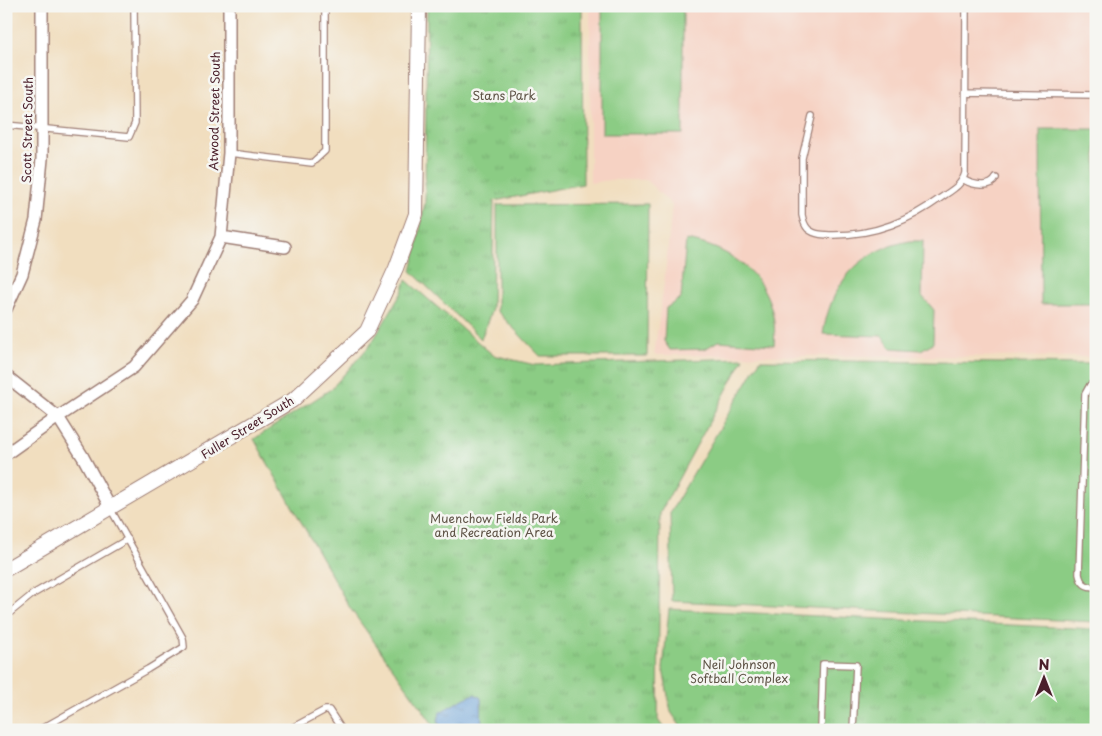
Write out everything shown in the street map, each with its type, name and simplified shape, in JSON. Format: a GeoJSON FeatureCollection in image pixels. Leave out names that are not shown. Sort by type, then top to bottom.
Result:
{"type":"FeatureCollection","features":[{"type":"Feature","properties":{"kind":"street","name":"Scott Street South"},"geometry":{"type":"LineString","coordinates":[[6,308],[22,274],[36,220],[42,159],[42,6]]}},
{"type":"Feature","properties":{"kind":"street","name":"Atwood Street South"},"geometry":{"type":"LineString","coordinates":[[6,454],[134,367],[192,300],[221,237],[229,153],[229,6]]}},
{"type":"Feature","properties":{"kind":"street","name":"Fuller Street South"},"geometry":{"type":"LineString","coordinates":[[6,569],[196,459],[293,400],[367,331],[396,268],[416,214],[419,6]]}},
{"type":"Feature","properties":{"kind":"street"},"geometry":{"type":"LineString","coordinates":[[221,237],[285,247]]}},
{"type":"Feature","properties":{"kind":"street"},"geometry":{"type":"LineString","coordinates":[[6,376],[58,417],[83,456],[110,508]]}},
{"type":"Feature","properties":{"kind":"lane"},"geometry":{"type":"LineString","coordinates":[[6,124],[129,137],[135,122],[134,6]]}},
{"type":"Feature","properties":{"kind":"lane"},"geometry":{"type":"LineString","coordinates":[[229,153],[312,163],[325,151],[325,6]]}},
{"type":"Feature","properties":{"kind":"lane"},"geometry":{"type":"LineString","coordinates":[[812,116],[802,158],[802,215],[808,229],[815,233],[838,235],[875,231],[913,216],[932,204],[964,180],[966,6]]}},
{"type":"Feature","properties":{"kind":"lane"},"geometry":{"type":"LineString","coordinates":[[966,93],[1096,95]]}},
{"type":"Feature","properties":{"kind":"lane"},"geometry":{"type":"LineString","coordinates":[[964,180],[972,184],[991,184],[995,182],[996,178]]}},
{"type":"Feature","properties":{"kind":"lane"},"geometry":{"type":"LineString","coordinates":[[1096,383],[1090,385],[1084,394],[1079,574],[1080,581],[1085,586],[1096,587]]}},
{"type":"Feature","properties":{"kind":"lane"},"geometry":{"type":"LineString","coordinates":[[39,730],[184,647],[183,638],[110,508]]}},
{"type":"Feature","properties":{"kind":"lane"},"geometry":{"type":"LineString","coordinates":[[6,616],[33,594],[128,539]]}},
{"type":"Feature","properties":{"kind":"lane"},"geometry":{"type":"LineString","coordinates":[[821,730],[823,664],[856,665],[853,730]]}},
{"type":"Feature","properties":{"kind":"lane"},"geometry":{"type":"LineString","coordinates":[[288,730],[325,710],[329,710],[342,730]]}},
{"type":"Feature","properties":{"kind":"shaded area"},"geometry":{"type":"Polygon","coordinates":[[[590,6],[1096,6],[1096,357],[654,355],[665,276],[672,205],[646,180],[610,180],[590,183],[590,6]]]}},
{"type":"Feature","properties":{"kind":"green space","name":"Stans Park"},"geometry":{"type":"Polygon","coordinates":[[[427,6],[582,6],[583,184],[494,201],[492,309],[481,339],[411,271],[425,202],[427,6]]]}},
{"type":"Feature","properties":{"kind":"green space"},"geometry":{"type":"Polygon","coordinates":[[[602,6],[683,6],[683,134],[602,134],[602,6]]]}},
{"type":"Feature","properties":{"kind":"green space"},"geometry":{"type":"Polygon","coordinates":[[[1040,129],[1096,129],[1096,304],[1041,304],[1040,129]]]}},
{"type":"Feature","properties":{"kind":"green space"},"geometry":{"type":"Polygon","coordinates":[[[648,204],[647,356],[540,356],[497,311],[497,205],[648,204]]]}},
{"type":"Feature","properties":{"kind":"green space"},"geometry":{"type":"Polygon","coordinates":[[[686,240],[724,252],[740,262],[753,274],[771,306],[774,324],[774,345],[718,341],[705,349],[670,350],[664,341],[666,308],[681,298],[686,240]]]}},
{"type":"Feature","properties":{"kind":"green space"},"geometry":{"type":"Polygon","coordinates":[[[910,241],[923,241],[922,296],[934,310],[933,343],[921,350],[891,348],[882,336],[823,334],[833,299],[850,272],[876,252],[892,245],[910,241]]]}},
{"type":"Feature","properties":{"kind":"green space","name":"Muenchow Fields Park and Recreation Area"},"geometry":{"type":"Polygon","coordinates":[[[406,280],[493,355],[535,365],[744,358],[660,513],[658,720],[665,730],[437,730],[350,608],[254,439],[331,389],[371,344],[402,292],[406,280]]]}},
{"type":"Feature","properties":{"kind":"green space"},"geometry":{"type":"Polygon","coordinates":[[[760,360],[1096,364],[1096,622],[672,601],[670,513],[760,360]]]}},
{"type":"Feature","properties":{"kind":"green space","name":"Neil Johnson Softball Complex"},"geometry":{"type":"Polygon","coordinates":[[[669,609],[1096,629],[1096,730],[683,730],[671,712],[663,669],[669,609]]]}},
{"type":"Feature","properties":{"kind":"water"},"geometry":{"type":"Polygon","coordinates":[[[475,694],[481,698],[482,730],[443,730],[438,722],[440,712],[475,694]]]}}]}
